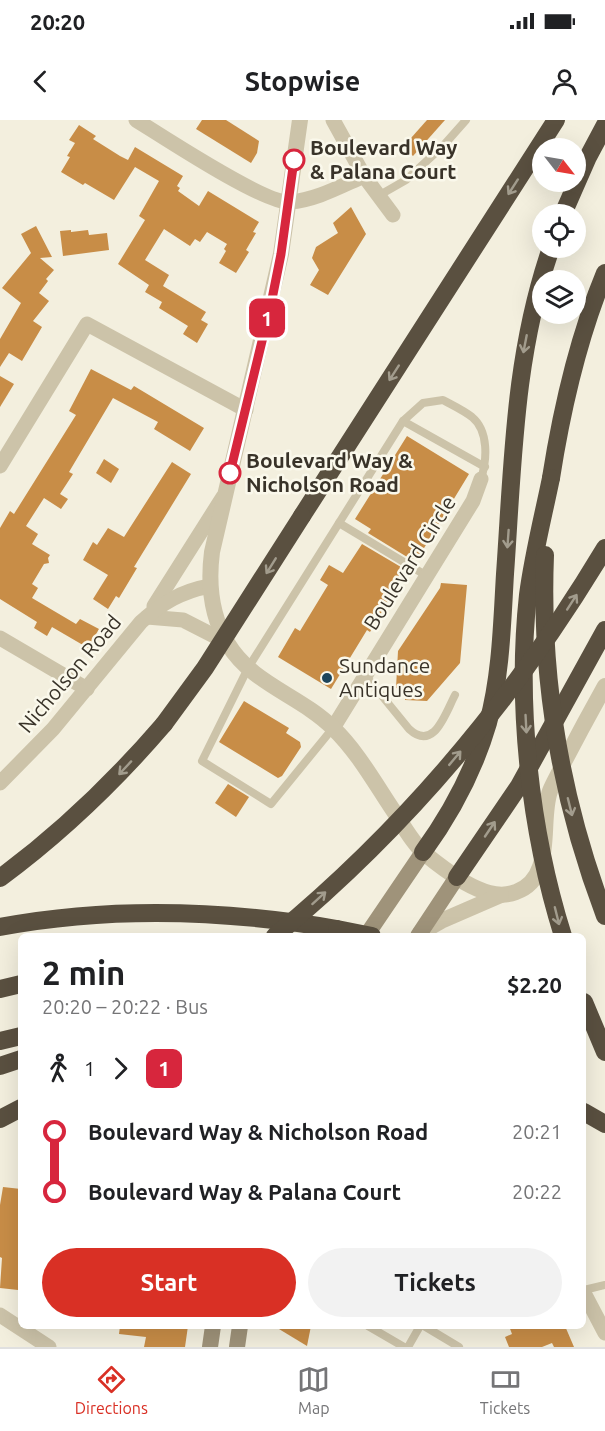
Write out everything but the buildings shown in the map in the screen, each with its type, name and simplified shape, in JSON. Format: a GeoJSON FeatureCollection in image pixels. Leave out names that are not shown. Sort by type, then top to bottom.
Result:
{"type":"FeatureCollection","features":[{"type":"Feature","properties":{"kind":"highway"},"geometry":{"type":"LineString","coordinates":[[0,878],[73,819],[121,772],[164,724],[205,668],[556,120]]}},
{"type":"Feature","properties":{"kind":"highway"},"geometry":{"type":"LineString","coordinates":[[567,204],[605,125]]}},
{"type":"Feature","properties":{"kind":"highway"},"geometry":{"type":"LineString","coordinates":[[423,852],[444,824],[468,778],[482,742],[493,701],[501,645],[520,373],[533,305],[548,258]]}},
{"type":"Feature","properties":{"kind":"highway"},"geometry":{"type":"LineString","coordinates":[[561,933],[536,817],[528,748],[526,643],[528,593],[571,378],[605,273]]}},
{"type":"Feature","properties":{"kind":"highway"},"geometry":{"type":"LineString","coordinates":[[551,478],[545,547],[544,614],[552,716],[572,815],[605,916]]}},
{"type":"Feature","properties":{"kind":"highway"},"geometry":{"type":"LineString","coordinates":[[278,933],[361,859],[448,766],[499,705],[540,649],[605,548]]}},
{"type":"Feature","properties":{"kind":"highway"},"geometry":{"type":"LineString","coordinates":[[457,877],[519,786],[605,630]]}},
{"type":"Feature","properties":{"kind":"highway"},"geometry":{"type":"LineString","coordinates":[[0,927],[94,916],[193,913],[284,920],[359,933]]}},
{"type":"Feature","properties":{"kind":"highway"},"geometry":{"type":"LineString","coordinates":[[0,988],[18,985]]}},
{"type":"Feature","properties":{"kind":"highway"},"geometry":{"type":"LineString","coordinates":[[586,1007],[605,1052]]}},
{"type":"Feature","properties":{"kind":"highway"},"geometry":{"type":"LineString","coordinates":[[586,1020],[605,1037]]}},
{"type":"Feature","properties":{"kind":"highway"},"geometry":{"type":"LineString","coordinates":[[586,1032],[605,1037]]}},
{"type":"Feature","properties":{"kind":"highway"},"geometry":{"type":"LineString","coordinates":[[0,1041],[18,1037]]}},
{"type":"Feature","properties":{"kind":"highway"},"geometry":{"type":"LineString","coordinates":[[0,1066],[18,1060]]}},
{"type":"Feature","properties":{"kind":"highway"},"geometry":{"type":"LineString","coordinates":[[0,1119],[18,1110]]}},
{"type":"Feature","properties":{"kind":"highway"},"geometry":{"type":"LineString","coordinates":[[586,1113],[605,1124]]}},
{"type":"Feature","properties":{"kind":"main road"},"geometry":{"type":"LineString","coordinates":[[368,933],[423,852]]}},
{"type":"Feature","properties":{"kind":"main road"},"geometry":{"type":"LineString","coordinates":[[419,933],[457,877]]}},
{"type":"Feature","properties":{"kind":"main road"},"geometry":{"type":"LineString","coordinates":[[210,1347],[213,1329]]}},
{"type":"Feature","properties":{"kind":"main road"},"geometry":{"type":"LineString","coordinates":[[237,1347],[240,1329]]}},
{"type":"Feature","properties":{"kind":"street"},"geometry":{"type":"LineString","coordinates":[[136,120],[238,182],[288,203],[320,195],[364,176]]}},
{"type":"Feature","properties":{"kind":"street"},"geometry":{"type":"LineString","coordinates":[[300,120],[271,304],[212,552],[210,586],[214,610],[226,642],[248,668],[312,710],[352,749],[423,852],[476,888],[502,895]]}},
{"type":"Feature","properties":{"kind":"street"},"geometry":{"type":"LineString","coordinates":[[335,121],[364,176],[393,216]]}},
{"type":"Feature","properties":{"kind":"street"},"geometry":{"type":"LineString","coordinates":[[0,466],[87,324],[246,410]]}},
{"type":"Feature","properties":{"kind":"street","name":"Boulevard Circle"},"geometry":{"type":"LineString","coordinates":[[333,728],[473,501],[483,473]]}},
{"type":"Feature","properties":{"kind":"street","name":"Nicholson Road"},"geometry":{"type":"LineString","coordinates":[[0,783],[53,729],[147,617],[225,494]]}},
{"type":"Feature","properties":{"kind":"street","name":"Nicholson Road"},"geometry":{"type":"LineString","coordinates":[[147,617],[161,605],[179,595],[210,586]]}},
{"type":"Feature","properties":{"kind":"street"},"geometry":{"type":"LineString","coordinates":[[147,617],[183,620],[226,642]]}},
{"type":"Feature","properties":{"kind":"street"},"geometry":{"type":"LineString","coordinates":[[0,638],[87,689]]}},
{"type":"Feature","properties":{"kind":"street"},"geometry":{"type":"LineString","coordinates":[[420,933],[441,921],[502,895],[517,892],[529,884],[539,870],[544,856],[544,823],[551,789],[605,686]]}},
{"type":"Feature","properties":{"kind":"street"},"geometry":{"type":"LineString","coordinates":[[586,1296],[605,1333]]}},
{"type":"Feature","properties":{"kind":"street"},"geometry":{"type":"LineString","coordinates":[[0,1316],[32,1342],[49,1347]]}},
{"type":"Feature","properties":{"kind":"lane"},"geometry":{"type":"LineString","coordinates":[[378,196],[406,180],[443,147],[466,120]]}},
{"type":"Feature","properties":{"kind":"lane"},"geometry":{"type":"LineString","coordinates":[[333,728],[271,804],[202,761],[248,668],[402,421],[423,403],[443,400],[473,417],[482,428],[483,473]]}},
{"type":"Feature","properties":{"kind":"lane"},"geometry":{"type":"LineString","coordinates":[[402,421],[483,473]]}},
{"type":"Feature","properties":{"kind":"lane"},"geometry":{"type":"LineString","coordinates":[[339,524],[427,576]]}},
{"type":"Feature","properties":{"kind":"lane"},"geometry":{"type":"LineString","coordinates":[[365,675],[417,737],[428,737],[435,731],[455,695]]}},
{"type":"Feature","properties":{"kind":"lane"},"geometry":{"type":"LineString","coordinates":[[586,1291],[605,1286]]}},
{"type":"Feature","properties":{"kind":"lane"},"geometry":{"type":"LineString","coordinates":[[373,1329],[406,1347],[420,1329]]}},
{"type":"Feature","properties":{"kind":"lane"},"geometry":{"type":"LineString","coordinates":[[427,1329],[459,1347]]}},
{"type":"Feature","properties":{"kind":"bus line","name":"1"},"geometry":{"type":"LineString","coordinates":[[230,473],[271,304],[281,254],[294,160]]}},
{"type":"Feature","properties":{"kind":"place","name":"Boulevard Way & Palana Court"},"geometry":{"type":"Point","coordinates":[294,160]}},
{"type":"Feature","properties":{"kind":"place","name":"Boulevard Way & Nicholson Road"},"geometry":{"type":"Point","coordinates":[230,473]}},
{"type":"Feature","properties":{"kind":"place","name":"Sundance Antiques"},"geometry":{"type":"Point","coordinates":[327,678]}}]}
